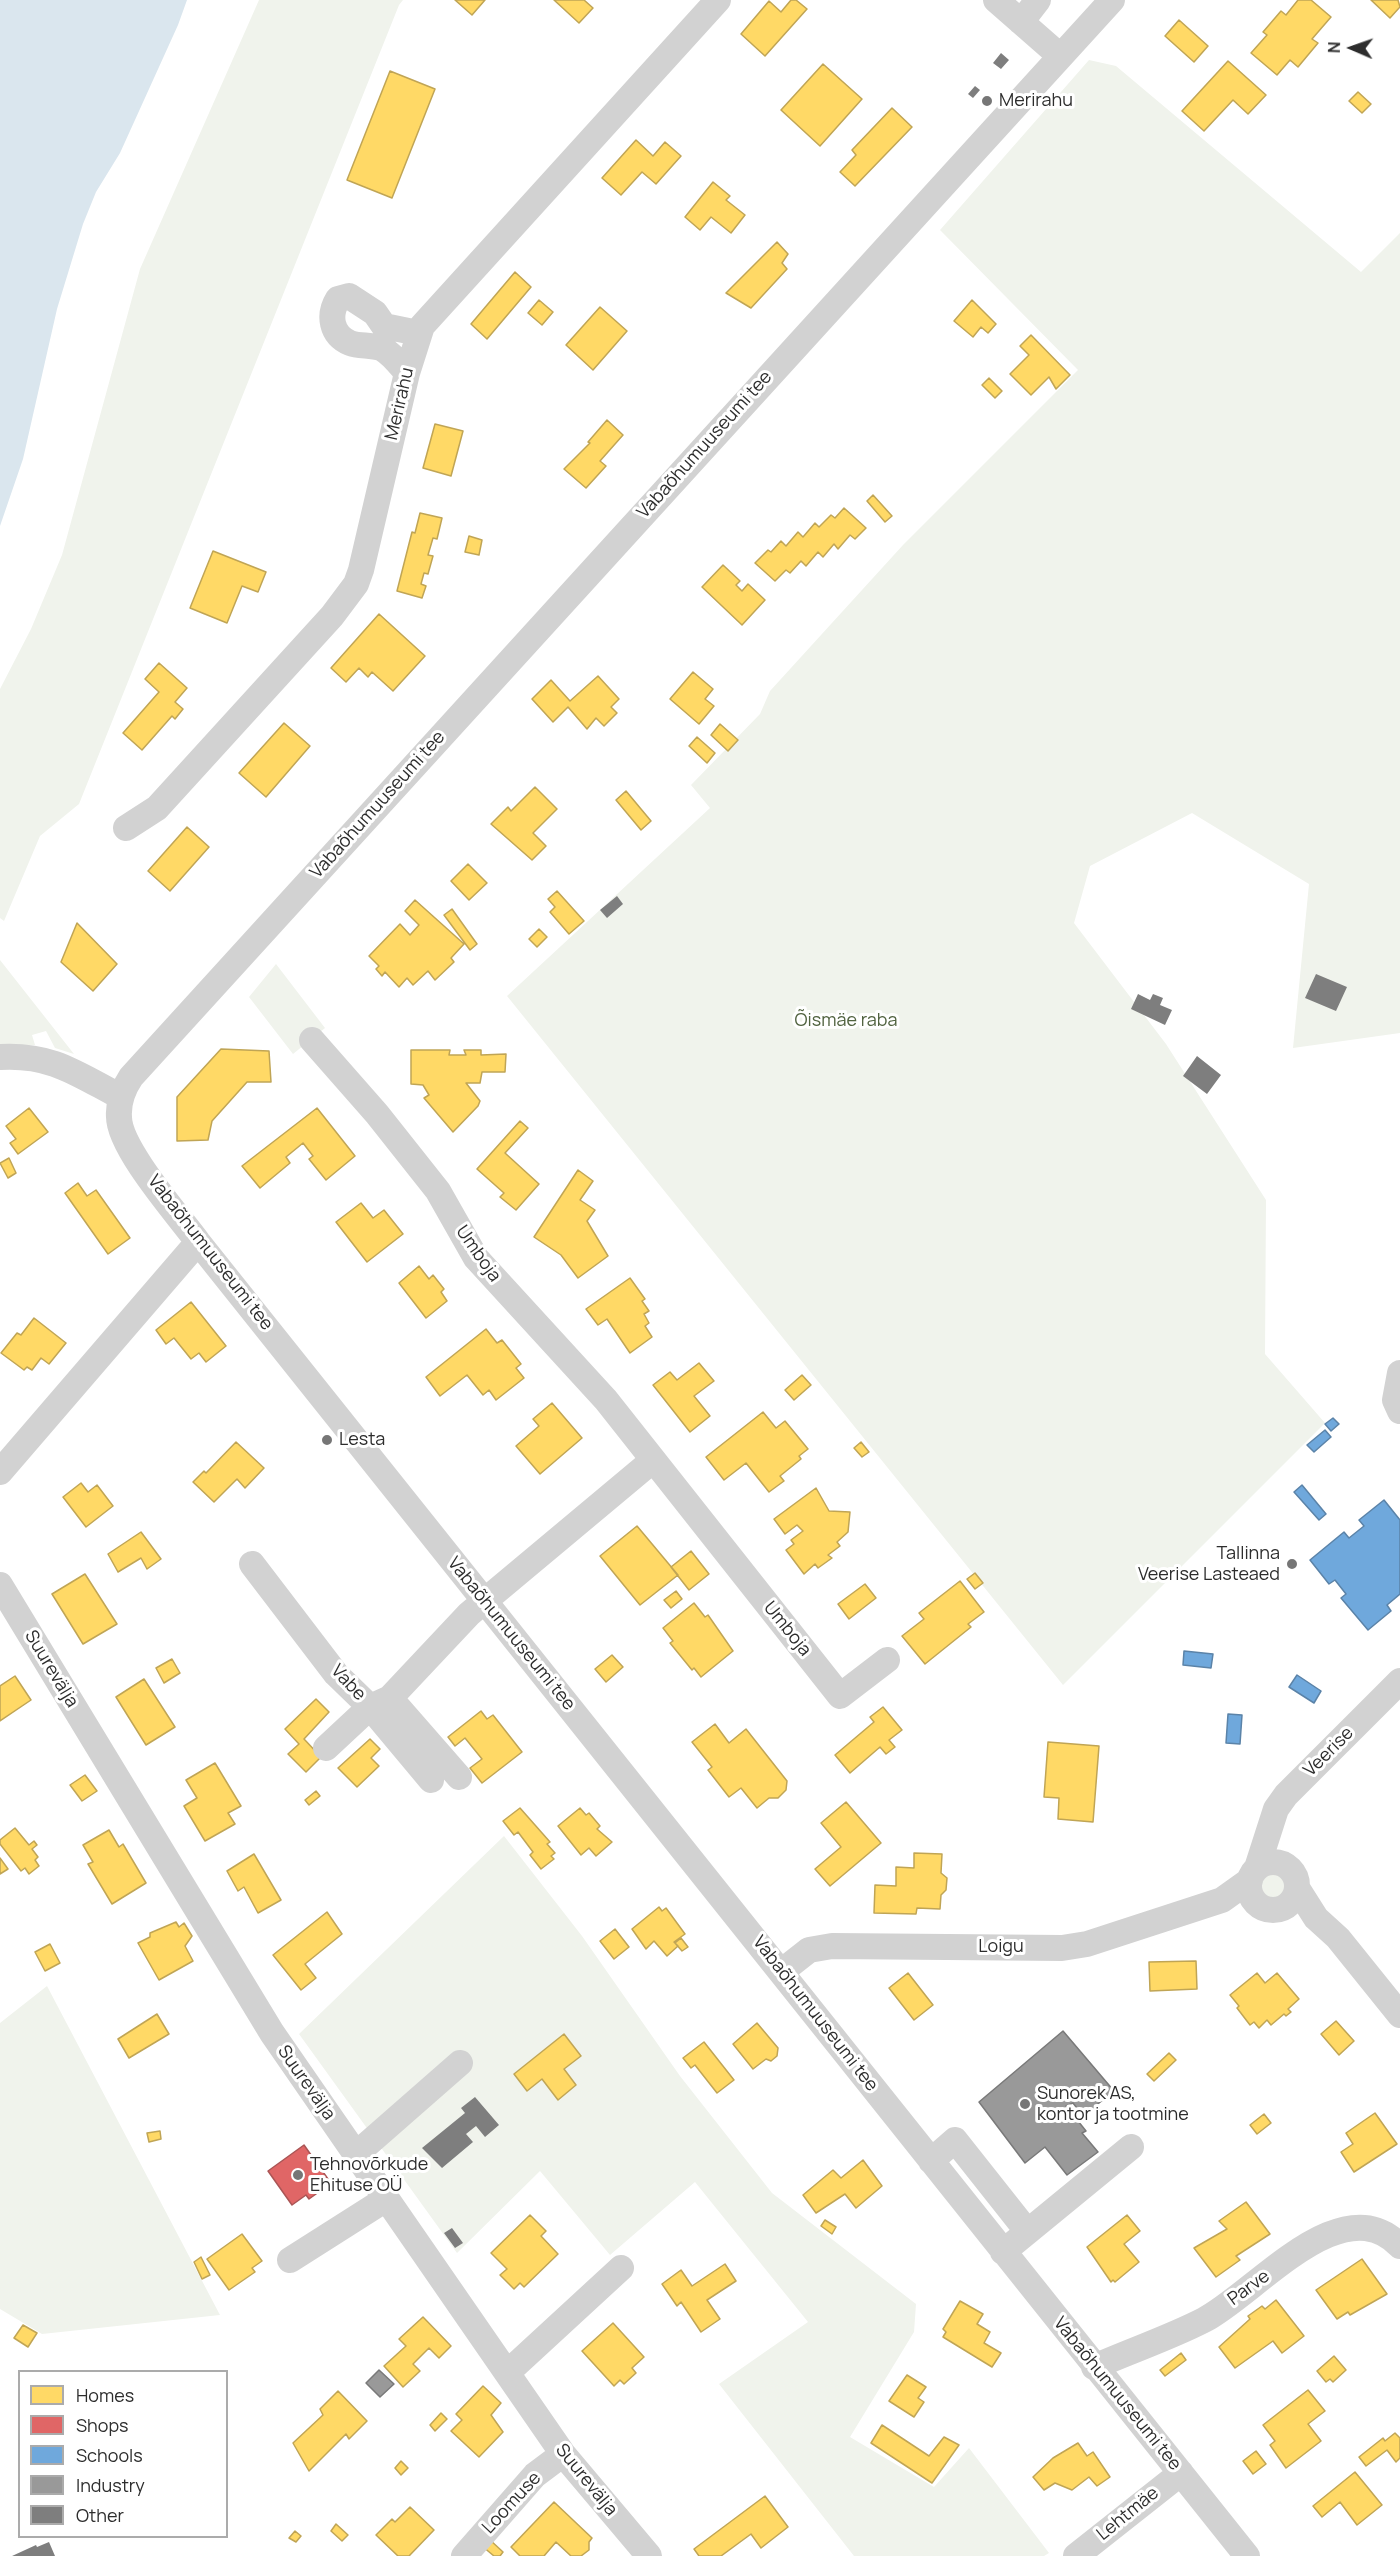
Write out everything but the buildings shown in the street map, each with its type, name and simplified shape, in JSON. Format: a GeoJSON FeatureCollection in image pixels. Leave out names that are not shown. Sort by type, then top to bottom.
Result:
{"type":"FeatureCollection","features":[{"type":"Feature","properties":{"kind":"street","name":"Merirahu"},"geometry":{"type":"LineString","coordinates":[[126,828],[157,808],[332,616],[356,584],[418,333],[718,0]]}},
{"type":"Feature","properties":{"kind":"street"},"geometry":{"type":"LineString","coordinates":[[996,0],[1060,56]]}},
{"type":"Feature","properties":{"kind":"street"},"geometry":{"type":"LineString","coordinates":[[1021,22],[1038,0]]}},
{"type":"Feature","properties":{"kind":"street","name":"Vabaõhumuuseumi tee"},"geometry":{"type":"LineString","coordinates":[[1112,0],[131,1077],[120,1098],[118,1117],[127,1144],[198,1242],[1247,2556]]}},
{"type":"Feature","properties":{"kind":"street"},"geometry":{"type":"LineString","coordinates":[[407,373],[384,338],[418,333]]}},
{"type":"Feature","properties":{"kind":"street","name":"Umboja"},"geometry":{"type":"LineString","coordinates":[[312,1040],[377,1114],[438,1191],[476,1258],[606,1400],[840,1696],[887,1660]]}},
{"type":"Feature","properties":{"kind":"street"},"geometry":{"type":"LineString","coordinates":[[0,1057],[48,1060],[57,1063],[120,1098]]}},
{"type":"Feature","properties":{"kind":"street"},"geometry":{"type":"LineString","coordinates":[[0,1472],[198,1242]]}},
{"type":"Feature","properties":{"kind":"street"},"geometry":{"type":"LineString","coordinates":[[1400,1372],[1395,1400],[1400,1411]]}},
{"type":"Feature","properties":{"kind":"street"},"geometry":{"type":"LineString","coordinates":[[484,1601],[652,1461]]}},
{"type":"Feature","properties":{"kind":"street","name":"Vabe"},"geometry":{"type":"LineString","coordinates":[[252,1563],[336,1674],[380,1702],[484,1601]]}},
{"type":"Feature","properties":{"kind":"street","name":"Suurevälja"},"geometry":{"type":"LineString","coordinates":[[0,1585],[272,2033],[563,2454],[649,2556]]}},
{"type":"Feature","properties":{"kind":"street","name":"Veerise"},"geometry":{"type":"LineString","coordinates":[[1253,1874],[1276,1809],[1286,1795],[1400,1681]]}},
{"type":"Feature","properties":{"kind":"street"},"geometry":{"type":"LineString","coordinates":[[326,1748],[380,1702]]}},
{"type":"Feature","properties":{"kind":"street"},"geometry":{"type":"LineString","coordinates":[[380,1702],[459,1777]]}},
{"type":"Feature","properties":{"kind":"street"},"geometry":{"type":"LineString","coordinates":[[380,1702],[431,1780]]}},
{"type":"Feature","properties":{"kind":"street"},"geometry":{"type":"LineString","coordinates":[[1269,1830],[1286,1865],[1295,1875],[1281,1901],[1251,1895],[1253,1874],[1271,1862],[1286,1865]]}},
{"type":"Feature","properties":{"kind":"street","name":"Loigu"},"geometry":{"type":"LineString","coordinates":[[1222,1900],[1253,1874]]}},
{"type":"Feature","properties":{"kind":"street","name":"Loigu"},"geometry":{"type":"LineString","coordinates":[[781,1972],[809,1950],[832,1946],[1062,1948],[1222,1900],[1281,1901],[1316,1918],[1338,1938],[1400,2015]]}},
{"type":"Feature","properties":{"kind":"street"},"geometry":{"type":"LineString","coordinates":[[355,2155],[460,2063]]}},
{"type":"Feature","properties":{"kind":"street"},"geometry":{"type":"LineString","coordinates":[[931,2161],[956,2140],[1027,2231]]}},
{"type":"Feature","properties":{"kind":"street"},"geometry":{"type":"LineString","coordinates":[[1003,2252],[1131,2147]]}},
{"type":"Feature","properties":{"kind":"street"},"geometry":{"type":"LineString","coordinates":[[290,2260],[386,2199]]}},
{"type":"Feature","properties":{"kind":"street","name":"Parve"},"geometry":{"type":"LineString","coordinates":[[1094,2367],[1205,2319],[1317,2239],[1347,2227],[1374,2229],[1400,2246]]}},
{"type":"Feature","properties":{"kind":"street"},"geometry":{"type":"LineString","coordinates":[[507,2373],[621,2268]]}},
{"type":"Feature","properties":{"kind":"street","name":"Loomuse"},"geometry":{"type":"LineString","coordinates":[[464,2556],[535,2475],[563,2454]]}},
{"type":"Feature","properties":{"kind":"street","name":"Lehtmäe"},"geometry":{"type":"LineString","coordinates":[[1076,2556],[1180,2473]]}},
{"type":"Feature","properties":{"kind":"green space"},"geometry":{"type":"Polygon","coordinates":[[[259,0],[403,0],[399,5],[79,804],[40,836],[4,921],[0,918],[0,689],[31,629],[62,555],[140,269],[259,0]]]}},
{"type":"Feature","properties":{"kind":"green space","name":"Õismäe raba"},"geometry":{"type":"Polygon","coordinates":[[[1089,60],[1116,66],[1361,272],[1400,233],[1400,1033],[1293,1048],[1309,884],[1192,813],[1090,866],[1074,923],[1166,1044],[1266,1200],[1265,1354],[1325,1423],[1063,1685],[507,996],[710,808],[691,785],[760,714],[770,691],[903,545],[1078,370],[940,230],[1089,60]]]}},
{"type":"Feature","properties":{"kind":"green space"},"geometry":{"type":"Polygon","coordinates":[[[0,960],[74,1054],[55,1048],[46,1031],[32,1035],[35,1045],[0,1046],[0,960]]]}},
{"type":"Feature","properties":{"kind":"green space"},"geometry":{"type":"Polygon","coordinates":[[[276,964],[325,1028],[293,1054],[249,997],[276,964]]]}},
{"type":"Feature","properties":{"kind":"green space"},"geometry":{"type":"Polygon","coordinates":[[[504,1836],[582,1936],[680,2076],[772,2193],[916,2304],[914,2332],[850,2437],[934,2487],[969,2448],[1049,2553],[1044,2556],[854,2556],[719,2384],[808,2322],[695,2182],[610,2255],[540,2171],[457,2253],[299,2034],[504,1836]]]}},
{"type":"Feature","properties":{"kind":"green space"},"geometry":{"type":"Polygon","coordinates":[[[1272,1872],[1281,1876],[1285,1885],[1281,1894],[1272,1898],[1263,1894],[1259,1885],[1263,1876],[1272,1872]]]}},
{"type":"Feature","properties":{"kind":"green space"},"geometry":{"type":"Polygon","coordinates":[[[47,1986],[220,2315],[42,2334],[0,2309],[0,2023],[47,1986]]]}},
{"type":"Feature","properties":{"kind":"shaded area"},"geometry":{"type":"Polygon","coordinates":[[[0,0],[187,0],[120,153],[96,192],[83,224],[57,309],[23,459],[0,526],[0,0]]]}},
{"type":"Feature","properties":{"kind":"place","name":"Merirahu"},"geometry":{"type":"Point","coordinates":[987,101]}},
{"type":"Feature","properties":{"kind":"place","name":"Lesta"},"geometry":{"type":"Point","coordinates":[327,1440]}},
{"type":"Feature","properties":{"kind":"place","name":"Tallinna Veerise Lasteaed"},"geometry":{"type":"Point","coordinates":[1292,1564]}},
{"type":"Feature","properties":{"kind":"place","name":"Sunorek AS, kontor ja tootmine"},"geometry":{"type":"Point","coordinates":[1025,2104]}},
{"type":"Feature","properties":{"kind":"place","name":"Tehnovõrkude Ehituse OÜ"},"geometry":{"type":"Point","coordinates":[298,2175]}}]}
